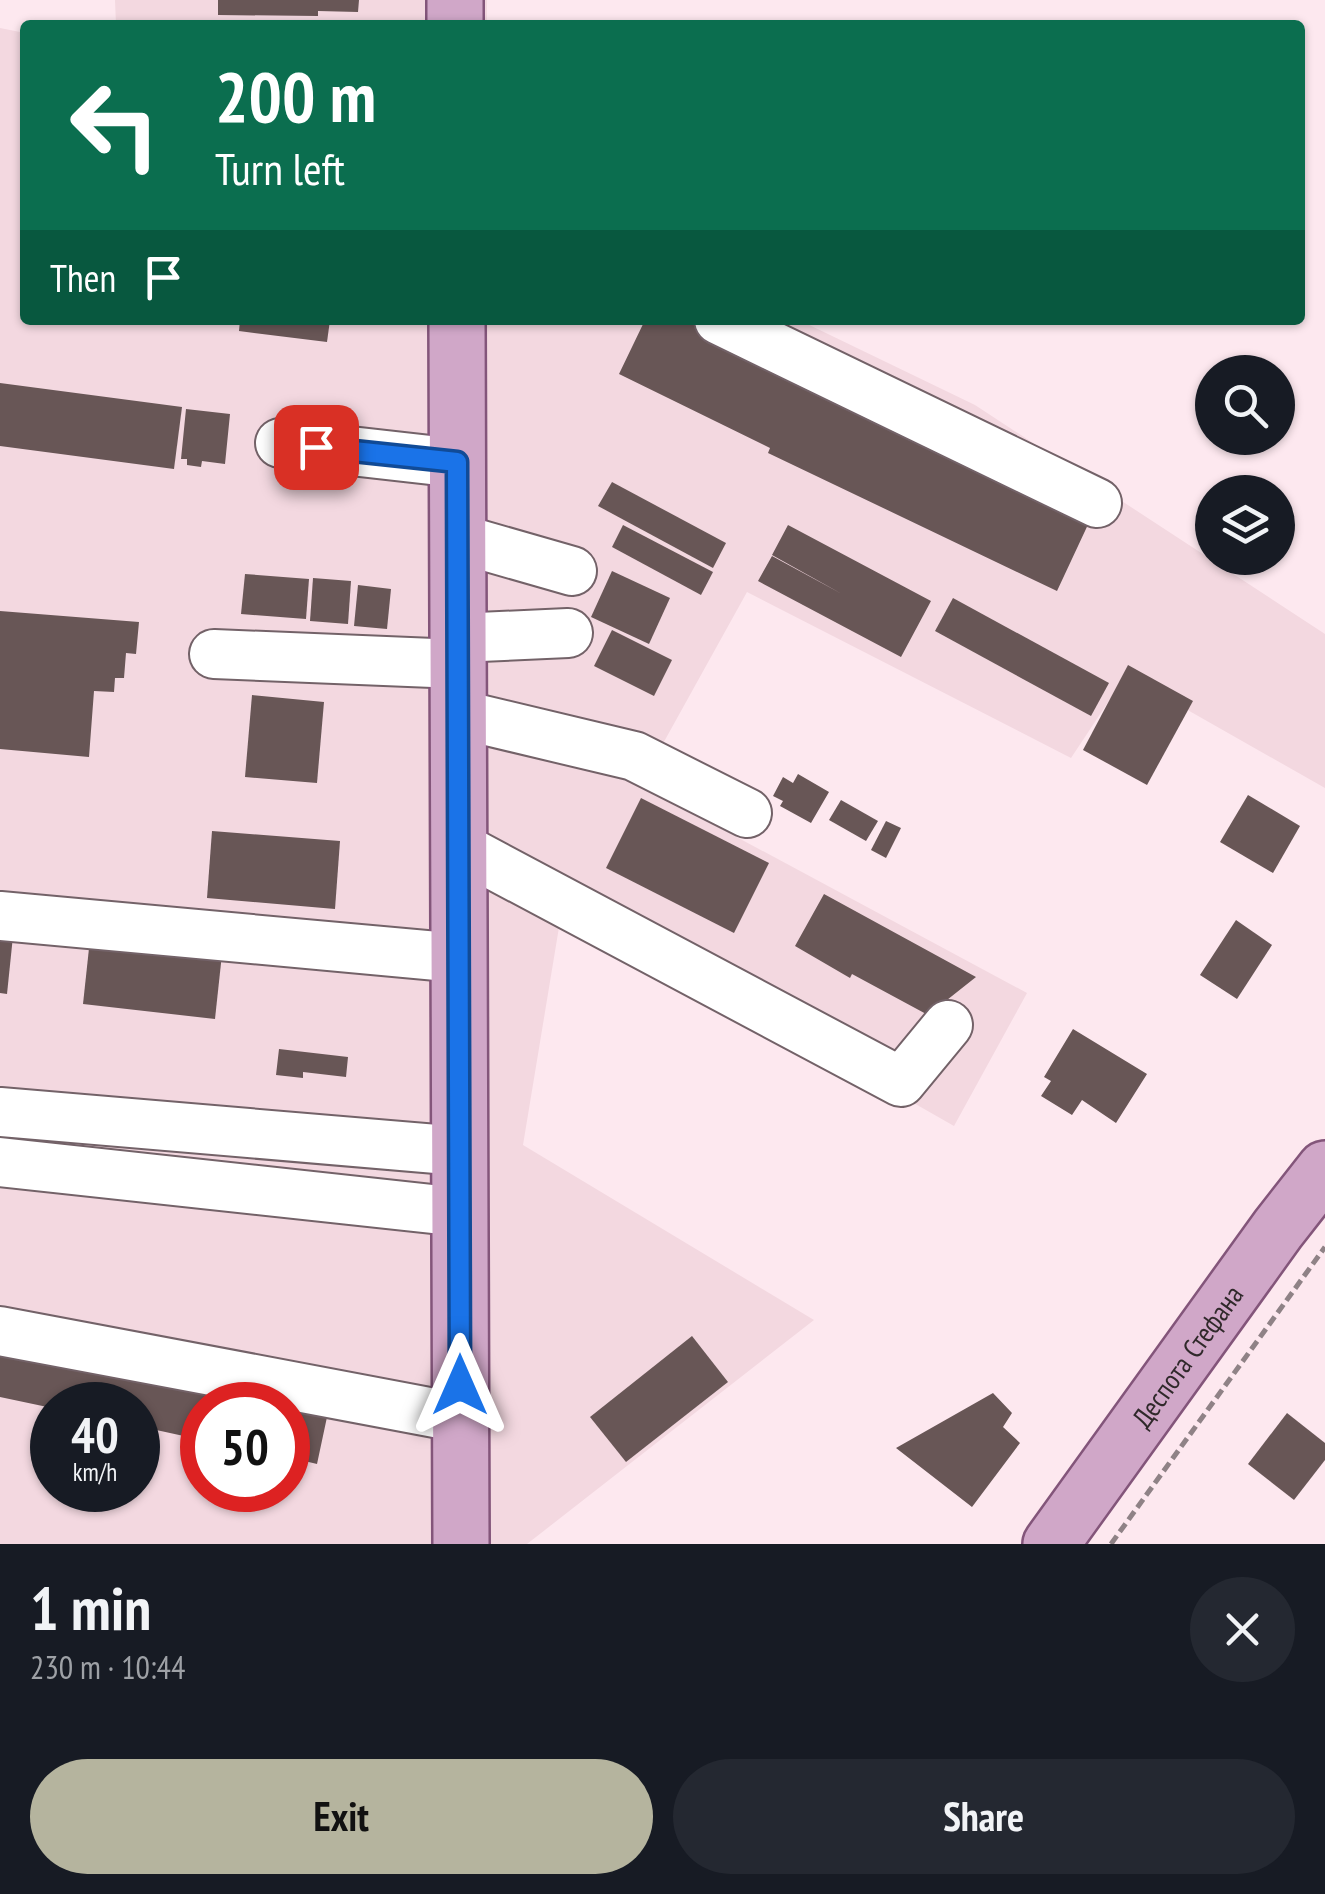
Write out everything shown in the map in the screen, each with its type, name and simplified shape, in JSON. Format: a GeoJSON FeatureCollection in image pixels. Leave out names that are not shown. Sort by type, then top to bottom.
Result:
{"type":"FeatureCollection","features":[{"type":"Feature","properties":{"kind":"main road"},"geometry":{"type":"LineString","coordinates":[[457,325],[461,1544]]}},
{"type":"Feature","properties":{"kind":"main road","name":"Деспота Стефана"},"geometry":{"type":"LineString","coordinates":[[1051,1544],[1325,1169]]}},
{"type":"Feature","properties":{"kind":"lane"},"geometry":{"type":"LineString","coordinates":[[729,325],[1097,504]]}},
{"type":"Feature","properties":{"kind":"lane"},"geometry":{"type":"LineString","coordinates":[[280,444],[457,462]]}},
{"type":"Feature","properties":{"kind":"lane"},"geometry":{"type":"LineString","coordinates":[[457,538],[572,571]]}},
{"type":"Feature","properties":{"kind":"lane"},"geometry":{"type":"LineString","coordinates":[[458,672],[568,632]]}},
{"type":"Feature","properties":{"kind":"lane"},"geometry":{"type":"LineString","coordinates":[[214,654],[458,672],[746,813]]}},
{"type":"Feature","properties":{"kind":"lane"},"geometry":{"type":"LineString","coordinates":[[458,846],[901,1082],[948,1025]]}},
{"type":"Feature","properties":{"kind":"lane"},"geometry":{"type":"LineString","coordinates":[[0,916],[459,958]]}},
{"type":"Feature","properties":{"kind":"lane"},"geometry":{"type":"LineString","coordinates":[[0,1112],[460,1151]]}},
{"type":"Feature","properties":{"kind":"lane"},"geometry":{"type":"LineString","coordinates":[[0,1162],[460,1212]]}},
{"type":"Feature","properties":{"kind":"lane"},"geometry":{"type":"LineString","coordinates":[[0,1331],[460,1418]]}},
{"type":"Feature","properties":{"kind":"path"},"geometry":{"type":"LineString","coordinates":[[1111,1544],[1325,1247]]}},
{"type":"Feature","properties":{"kind":"shaded area"},"geometry":{"type":"Polygon","coordinates":[[[115,0],[487,0],[487,20],[116,20],[115,0]]]}},
{"type":"Feature","properties":{"kind":"shaded area"},"geometry":{"type":"Polygon","coordinates":[[[0,28],[20,32],[20,325],[809,325],[975,405],[1195,549],[1195,575],[1235,575],[1325,634],[1325,788],[1126,675],[1071,758],[747,592],[640,785],[1027,993],[954,1126],[563,903],[523,1145],[814,1320],[527,1544],[0,1544],[0,28]]]}},
{"type":"Feature","properties":{"kind":"building"},"geometry":{"type":"Polygon","coordinates":[[[218,0],[359,0],[358,12],[318,11],[318,16],[218,15],[218,0]]]}},
{"type":"Feature","properties":{"kind":"building"},"geometry":{"type":"Polygon","coordinates":[[[240,325],[329,325],[327,342],[239,331],[240,325]]]}},
{"type":"Feature","properties":{"kind":"building"},"geometry":{"type":"Polygon","coordinates":[[[643,325],[711,325],[1092,516],[1057,591],[768,453],[770,448],[619,374],[643,325]]]}},
{"type":"Feature","properties":{"kind":"building"},"geometry":{"type":"Polygon","coordinates":[[[0,383],[182,407],[174,469],[0,446],[0,383]]]}},
{"type":"Feature","properties":{"kind":"building"},"geometry":{"type":"Polygon","coordinates":[[[186,409],[230,414],[225,464],[202,461],[201,467],[187,465],[187,459],[181,459],[186,409]]]}},
{"type":"Feature","properties":{"kind":"building"},"geometry":{"type":"Polygon","coordinates":[[[612,482],[726,543],[713,568],[598,506],[612,482]]]}},
{"type":"Feature","properties":{"kind":"building"},"geometry":{"type":"Polygon","coordinates":[[[623,525],[713,572],[701,595],[612,547],[623,525]]]}},
{"type":"Feature","properties":{"kind":"building"},"geometry":{"type":"Polygon","coordinates":[[[788,525],[931,601],[901,657],[758,581],[772,556],[842,594],[772,555],[788,525]]]}},
{"type":"Feature","properties":{"kind":"building"},"geometry":{"type":"Polygon","coordinates":[[[612,571],[670,598],[649,644],[591,617],[612,571]]]}},
{"type":"Feature","properties":{"kind":"building"},"geometry":{"type":"Polygon","coordinates":[[[245,574],[309,579],[306,619],[241,614],[245,574]]]}},
{"type":"Feature","properties":{"kind":"building"},"geometry":{"type":"Polygon","coordinates":[[[313,578],[351,581],[348,624],[310,621],[313,578]]]}},
{"type":"Feature","properties":{"kind":"building"},"geometry":{"type":"Polygon","coordinates":[[[358,585],[391,589],[387,629],[354,626],[358,585]]]}},
{"type":"Feature","properties":{"kind":"building"},"geometry":{"type":"Polygon","coordinates":[[[953,598],[1109,683],[1091,716],[935,631],[953,598]]]}},
{"type":"Feature","properties":{"kind":"building"},"geometry":{"type":"Polygon","coordinates":[[[0,611],[139,622],[136,654],[126,653],[124,678],[115,678],[114,692],[94,691],[89,757],[0,749],[0,611]]]}},
{"type":"Feature","properties":{"kind":"building"},"geometry":{"type":"Polygon","coordinates":[[[612,630],[672,660],[654,696],[594,666],[612,630]]]}},
{"type":"Feature","properties":{"kind":"building"},"geometry":{"type":"Polygon","coordinates":[[[1128,665],[1193,701],[1147,785],[1083,750],[1128,665]]]}},
{"type":"Feature","properties":{"kind":"building"},"geometry":{"type":"Polygon","coordinates":[[[252,695],[324,702],[317,783],[245,777],[252,695]]]}},
{"type":"Feature","properties":{"kind":"building"},"geometry":{"type":"Polygon","coordinates":[[[798,774],[829,792],[811,823],[780,806],[783,801],[773,796],[783,777],[793,783],[798,774]]]}},
{"type":"Feature","properties":{"kind":"building"},"geometry":{"type":"Polygon","coordinates":[[[1248,795],[1300,826],[1273,873],[1220,842],[1248,795]]]}},
{"type":"Feature","properties":{"kind":"building"},"geometry":{"type":"Polygon","coordinates":[[[641,798],[769,863],[734,933],[606,868],[641,798]]]}},
{"type":"Feature","properties":{"kind":"building"},"geometry":{"type":"Polygon","coordinates":[[[841,800],[878,821],[866,841],[829,820],[841,800]]]}},
{"type":"Feature","properties":{"kind":"building"},"geometry":{"type":"Polygon","coordinates":[[[886,821],[901,828],[886,858],[871,850],[886,821]]]}},
{"type":"Feature","properties":{"kind":"building"},"geometry":{"type":"Polygon","coordinates":[[[212,831],[340,841],[335,909],[207,898],[212,831]]]}},
{"type":"Feature","properties":{"kind":"building"},"geometry":{"type":"Polygon","coordinates":[[[824,894],[976,977],[928,1015],[852,974],[850,978],[795,946],[824,894]]]}},
{"type":"Feature","properties":{"kind":"building"},"geometry":{"type":"Polygon","coordinates":[[[1236,920],[1272,945],[1237,999],[1200,975],[1236,920]]]}},
{"type":"Feature","properties":{"kind":"building"},"geometry":{"type":"Polygon","coordinates":[[[0,934],[13,936],[7,994],[0,993],[0,934]]]}},
{"type":"Feature","properties":{"kind":"building"},"geometry":{"type":"Polygon","coordinates":[[[90,939],[222,954],[215,1019],[83,1004],[90,939]]]}},
{"type":"Feature","properties":{"kind":"building"},"geometry":{"type":"Polygon","coordinates":[[[1073,1029],[1147,1074],[1116,1123],[1082,1100],[1072,1115],[1041,1096],[1051,1081],[1044,1077],[1073,1029]]]}},
{"type":"Feature","properties":{"kind":"building"},"geometry":{"type":"Polygon","coordinates":[[[279,1049],[348,1057],[346,1077],[303,1072],[303,1078],[276,1075],[279,1049]]]}},
{"type":"Feature","properties":{"kind":"building"},"geometry":{"type":"Polygon","coordinates":[[[0,1334],[230,1382],[180,1382],[180,1435],[160,1431],[160,1382],[30,1382],[30,1403],[0,1397],[0,1334]]]}},
{"type":"Feature","properties":{"kind":"building"},"geometry":{"type":"Polygon","coordinates":[[[692,1336],[728,1382],[626,1462],[590,1417],[692,1336]]]}},
{"type":"Feature","properties":{"kind":"building"},"geometry":{"type":"Polygon","coordinates":[[[993,1393],[1012,1413],[1003,1427],[1020,1443],[972,1507],[896,1448],[993,1393]]]}},
{"type":"Feature","properties":{"kind":"building"},"geometry":{"type":"Polygon","coordinates":[[[310,1399],[330,1403],[317,1464],[310,1462],[310,1399]]]}},
{"type":"Feature","properties":{"kind":"building"},"geometry":{"type":"Polygon","coordinates":[[[1287,1413],[1325,1443],[1325,1460],[1294,1500],[1248,1464],[1287,1413]]]}},
{"type":"Feature","properties":{"kind":"route"},"geometry":{"type":"LineString","coordinates":[[316,447],[457,462],[460,1385]]}}]}
